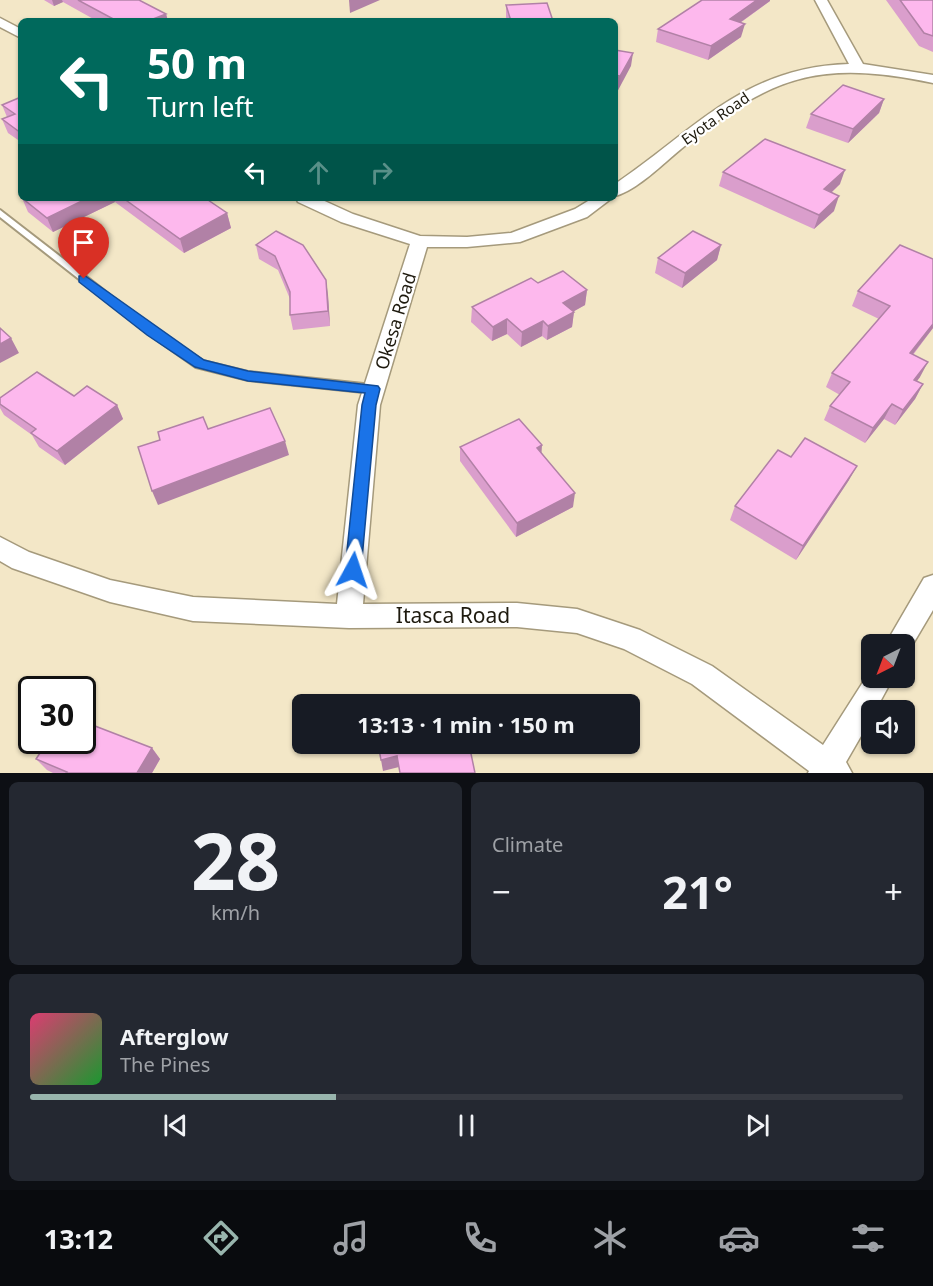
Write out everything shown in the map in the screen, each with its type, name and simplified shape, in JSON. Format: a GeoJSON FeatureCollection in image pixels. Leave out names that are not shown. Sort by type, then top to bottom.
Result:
{"type":"FeatureCollection","features":[{"type":"Feature","properties":{"kind":"street"},"geometry":{"type":"LineString","coordinates":[[821,0],[858,67]]}},
{"type":"Feature","properties":{"kind":"street"},"geometry":{"type":"LineString","coordinates":[[0,22],[18,32]]}},
{"type":"Feature","properties":{"kind":"street","name":"Eyota Road"},"geometry":{"type":"LineString","coordinates":[[618,189],[734,102],[782,78],[808,72],[858,67],[885,69],[933,79]]}},
{"type":"Feature","properties":{"kind":"street"},"geometry":{"type":"LineString","coordinates":[[310,201],[356,222],[420,241],[467,242],[514,238],[581,213],[599,201]]}},
{"type":"Feature","properties":{"kind":"street","name":"Okesa Road"},"geometry":{"type":"LineString","coordinates":[[349,616],[369,405],[420,241]]}},
{"type":"Feature","properties":{"kind":"street","name":"Itasca Road"},"geometry":{"type":"LineString","coordinates":[[0,548],[21,560],[110,591],[193,609],[349,616],[517,615],[577,621],[631,639],[702,675],[829,770]]}},
{"type":"Feature","properties":{"kind":"street"},"geometry":{"type":"LineString","coordinates":[[905,634],[933,586]]}},
{"type":"Feature","properties":{"kind":"street"},"geometry":{"type":"LineString","coordinates":[[829,770],[874,688]]}},
{"type":"Feature","properties":{"kind":"lane"},"geometry":{"type":"LineString","coordinates":[[0,213],[152,332],[200,364],[248,376],[373,389]]}},
{"type":"Feature","properties":{"kind":"building"},"geometry":{"type":"Polygon","coordinates":[[[78,0],[139,0],[166,14],[156,18],[111,18],[78,0]]]}},
{"type":"Feature","properties":{"kind":"building"},"geometry":{"type":"Polygon","coordinates":[[[702,0],[757,0],[730,19],[745,24],[711,46],[658,29],[702,0]]]}},
{"type":"Feature","properties":{"kind":"building"},"geometry":{"type":"Polygon","coordinates":[[[900,0],[933,0],[933,36],[924,33],[900,0]]]}},
{"type":"Feature","properties":{"kind":"building"},"geometry":{"type":"Polygon","coordinates":[[[547,3],[552,18],[510,18],[506,5],[547,3]]]}},
{"type":"Feature","properties":{"kind":"building"},"geometry":{"type":"Polygon","coordinates":[[[618,50],[633,53],[618,80],[620,76],[618,76],[618,50]]]}},
{"type":"Feature","properties":{"kind":"building"},"geometry":{"type":"Polygon","coordinates":[[[843,85],[884,99],[853,129],[811,114],[843,85]]]}},
{"type":"Feature","properties":{"kind":"building"},"geometry":{"type":"Polygon","coordinates":[[[18,98],[18,131],[2,119],[15,114],[2,105],[18,98]]]}},
{"type":"Feature","properties":{"kind":"building"},"geometry":{"type":"Polygon","coordinates":[[[765,139],[845,170],[824,189],[839,196],[819,215],[723,172],[765,139]]]}},
{"type":"Feature","properties":{"kind":"building"},"geometry":{"type":"Polygon","coordinates":[[[26,201],[82,201],[47,218],[26,201]]]}},
{"type":"Feature","properties":{"kind":"building"},"geometry":{"type":"Polygon","coordinates":[[[127,201],[209,201],[227,213],[180,239],[127,201]]]}},
{"type":"Feature","properties":{"kind":"building"},"geometry":{"type":"Polygon","coordinates":[[[276,231],[303,245],[326,280],[328,311],[290,315],[290,292],[275,256],[256,245],[276,231]]]}},
{"type":"Feature","properties":{"kind":"building"},"geometry":{"type":"Polygon","coordinates":[[[693,231],[721,245],[685,273],[658,258],[693,231]]]}},
{"type":"Feature","properties":{"kind":"building"},"geometry":{"type":"Polygon","coordinates":[[[900,245],[933,259],[933,324],[910,353],[928,362],[914,380],[923,384],[903,410],[892,404],[873,428],[830,406],[850,382],[832,373],[890,306],[858,291],[900,245]]]}},
{"type":"Feature","properties":{"kind":"building"},"geometry":{"type":"Polygon","coordinates":[[[563,271],[587,290],[563,303],[574,312],[548,326],[543,321],[522,332],[507,319],[493,327],[472,307],[531,278],[538,283],[563,271]]]}},
{"type":"Feature","properties":{"kind":"building"},"geometry":{"type":"Polygon","coordinates":[[[0,328],[11,338],[0,344],[0,328]]]}},
{"type":"Feature","properties":{"kind":"building"},"geometry":{"type":"Polygon","coordinates":[[[37,372],[74,396],[87,386],[117,405],[57,451],[31,433],[36,429],[0,404],[0,398],[37,372]]]}},
{"type":"Feature","properties":{"kind":"building"},"geometry":{"type":"Polygon","coordinates":[[[270,408],[285,441],[152,491],[138,447],[160,440],[158,432],[203,417],[208,429],[270,408]]]}},
{"type":"Feature","properties":{"kind":"building"},"geometry":{"type":"Polygon","coordinates":[[[519,419],[542,445],[537,448],[575,493],[517,523],[460,447],[519,419]]]}},
{"type":"Feature","properties":{"kind":"building"},"geometry":{"type":"Polygon","coordinates":[[[805,438],[857,466],[803,546],[735,506],[778,450],[791,457],[805,438]]]}},
{"type":"Feature","properties":{"kind":"building"},"geometry":{"type":"Polygon","coordinates":[[[96,726],[152,748],[137,773],[66,773],[36,759],[39,754],[96,754],[96,726]]]}},
{"type":"Feature","properties":{"kind":"building"},"geometry":{"type":"Polygon","coordinates":[[[380,754],[471,754],[475,773],[400,773],[397,756],[381,760],[380,754]]]}},
{"type":"Feature","properties":{"kind":"route"},"geometry":{"type":"LineString","coordinates":[[84,279],[152,332],[200,364],[248,376],[373,389],[369,405],[353,570]]}}]}
